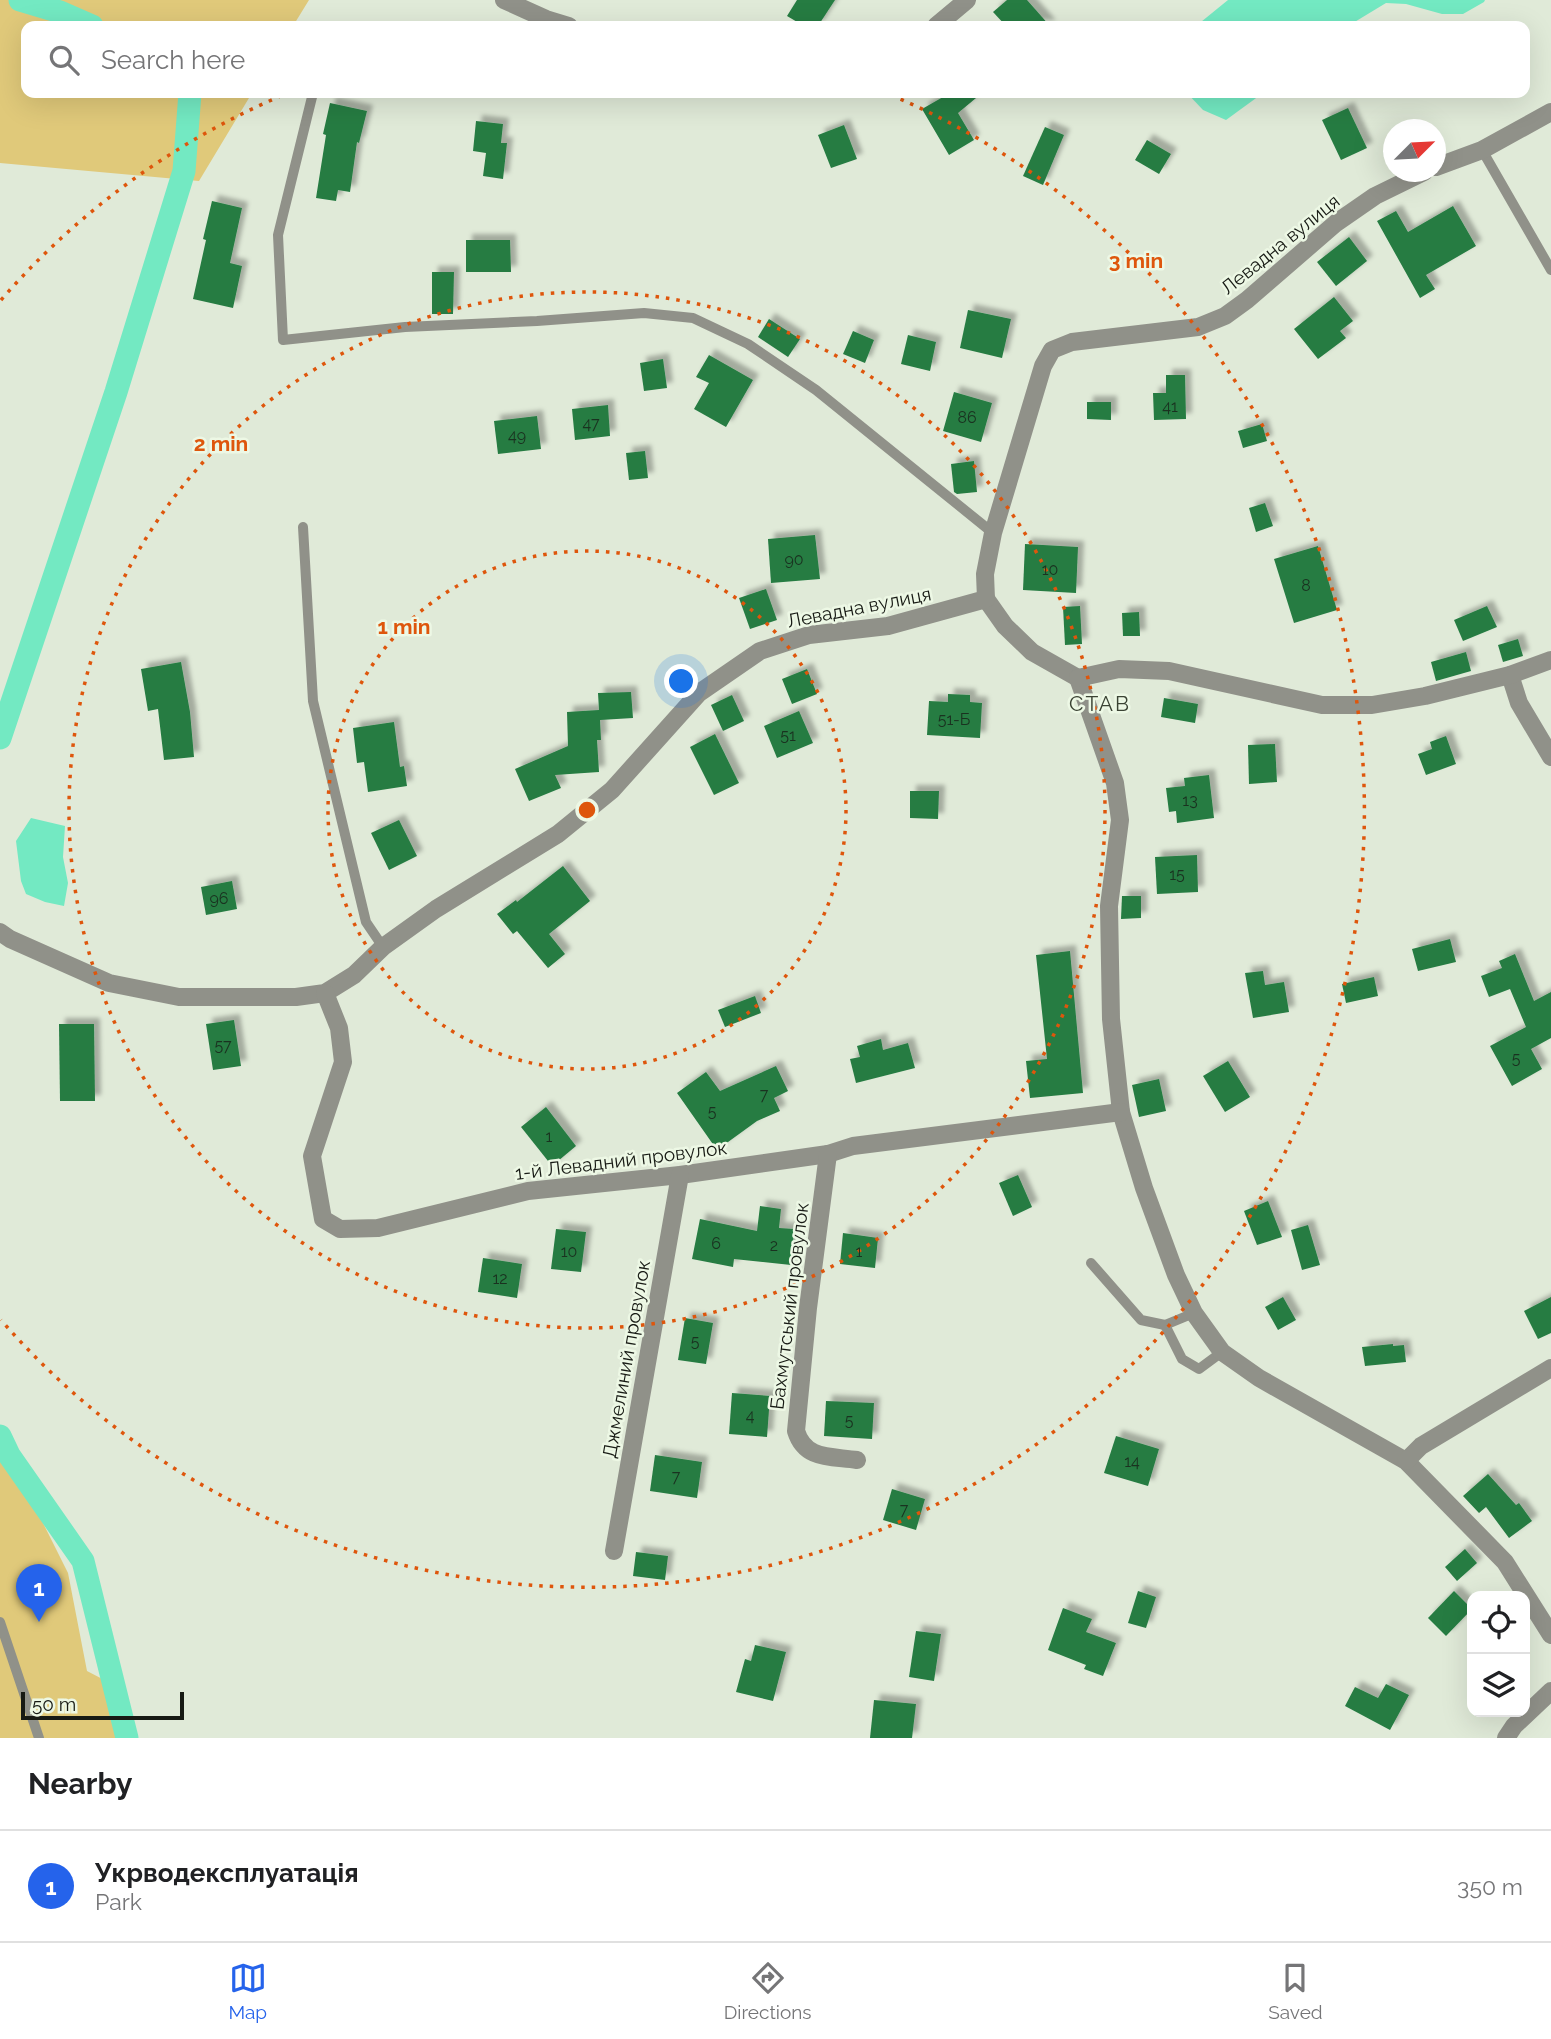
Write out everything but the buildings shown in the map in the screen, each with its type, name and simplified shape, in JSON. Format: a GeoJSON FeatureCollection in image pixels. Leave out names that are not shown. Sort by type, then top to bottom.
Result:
{"type":"FeatureCollection","features":[{"type":"Feature","properties":{"kind":"street"},"geometry":{"type":"LineString","coordinates":[[504,0],[553,21]]}},
{"type":"Feature","properties":{"kind":"street"},"geometry":{"type":"LineString","coordinates":[[942,21],[967,0]]}},
{"type":"Feature","properties":{"kind":"street"},"geometry":{"type":"LineString","coordinates":[[1446,163],[1482,150],[1551,112]]}},
{"type":"Feature","properties":{"kind":"street","name":"Левадна вулиця"},"geometry":{"type":"LineString","coordinates":[[0,932],[109,984],[179,997],[296,997],[325,993],[354,975],[383,947],[436,909],[558,834],[612,790],[699,693],[760,651],[809,635],[888,626],[986,599],[985,574],[993,533],[1043,366],[1052,350],[1072,342],[1198,327],[1225,316],[1336,223],[1375,196],[1404,182]]}},
{"type":"Feature","properties":{"kind":"street"},"geometry":{"type":"LineString","coordinates":[[986,599],[1005,626],[1031,652],[1078,678],[1119,669],[1169,671],[1322,705],[1372,705],[1425,696],[1510,676],[1551,660]]}},
{"type":"Feature","properties":{"kind":"street"},"geometry":{"type":"LineString","coordinates":[[1510,676],[1519,703],[1551,757]]}},
{"type":"Feature","properties":{"kind":"street"},"geometry":{"type":"LineString","coordinates":[[1078,678],[1115,783],[1119,820],[1109,906],[1111,1019],[1121,1112],[1144,1188],[1176,1275],[1194,1313],[1222,1352],[1259,1377],[1406,1461],[1505,1562],[1551,1635]]}},
{"type":"Feature","properties":{"kind":"street","name":"1-й Левадний провулок"},"geometry":{"type":"LineString","coordinates":[[325,993],[339,1028],[343,1062],[312,1156],[323,1219],[340,1229],[378,1228],[528,1191],[680,1175],[828,1154],[853,1146],[1121,1112]]}},
{"type":"Feature","properties":{"kind":"street","name":"Бахмутський провулок"},"geometry":{"type":"LineString","coordinates":[[828,1154],[808,1308],[796,1431],[800,1445],[814,1454],[857,1460]]}},
{"type":"Feature","properties":{"kind":"street","name":"Джмелиний провулок"},"geometry":{"type":"LineString","coordinates":[[614,1551],[680,1175]]}},
{"type":"Feature","properties":{"kind":"street"},"geometry":{"type":"LineString","coordinates":[[1406,1461],[1421,1446],[1551,1368]]}},
{"type":"Feature","properties":{"kind":"street"},"geometry":{"type":"LineString","coordinates":[[1506,1738],[1514,1726],[1551,1691]]}},
{"type":"Feature","properties":{"kind":"lane"},"geometry":{"type":"LineString","coordinates":[[312,98],[278,235],[283,340],[405,327],[644,313],[692,318],[748,344],[816,390],[993,533]]}},
{"type":"Feature","properties":{"kind":"lane"},"geometry":{"type":"LineString","coordinates":[[1482,150],[1551,270]]}},
{"type":"Feature","properties":{"kind":"lane"},"geometry":{"type":"LineString","coordinates":[[303,527],[313,701],[366,922],[383,947]]}},
{"type":"Feature","properties":{"kind":"lane"},"geometry":{"type":"LineString","coordinates":[[1091,1263],[1141,1320],[1165,1325],[1194,1313]]}},
{"type":"Feature","properties":{"kind":"lane"},"geometry":{"type":"LineString","coordinates":[[1165,1325],[1182,1359],[1199,1369],[1222,1352]]}},
{"type":"Feature","properties":{"kind":"lane"},"geometry":{"type":"LineString","coordinates":[[0,1622],[40,1738]]}},
{"type":"Feature","properties":{"kind":"shaded area"},"geometry":{"type":"Polygon","coordinates":[[[0,0],[309,0],[296,21],[21,21],[21,98],[249,98],[199,181],[0,163],[0,0]]]}},
{"type":"Feature","properties":{"kind":"shaded area"},"geometry":{"type":"Polygon","coordinates":[[[1228,0],[1485,0],[1463,14],[1442,14],[1406,4],[1386,3],[1356,21],[1202,21],[1228,0]]]}},
{"type":"Feature","properties":{"kind":"shaded area"},"geometry":{"type":"Polygon","coordinates":[[[1192,98],[1256,98],[1226,120],[1203,110],[1192,98]]]}},
{"type":"Feature","properties":{"kind":"shaded area"},"geometry":{"type":"Polygon","coordinates":[[[31,818],[65,826],[63,857],[68,883],[64,906],[26,894],[21,881],[16,841],[31,818]]]}},
{"type":"Feature","properties":{"kind":"shaded area"},"geometry":{"type":"Polygon","coordinates":[[[0,1444],[9,1455],[68,1573],[87,1671],[112,1684],[127,1738],[0,1738],[0,1444]]]}},
{"type":"Feature","properties":{"kind":"waterway"},"geometry":{"type":"LineString","coordinates":[[20,0],[81,21]]}},
{"type":"Feature","properties":{"kind":"waterway"},"geometry":{"type":"LineString","coordinates":[[0,738],[116,392],[184,171],[190,98]]}},
{"type":"Feature","properties":{"kind":"waterway"},"geometry":{"type":"LineString","coordinates":[[0,1436],[9,1455],[83,1561],[127,1738]]}},
{"type":"Feature","properties":{"kind":"place","name":"Укрводексплуатація"},"geometry":{"type":"Point","coordinates":[39,1622]}},
{"type":"Feature","properties":{"kind":"district","name":"СТАВ"},"geometry":{"type":"Point","coordinates":[1100,703]}}]}
